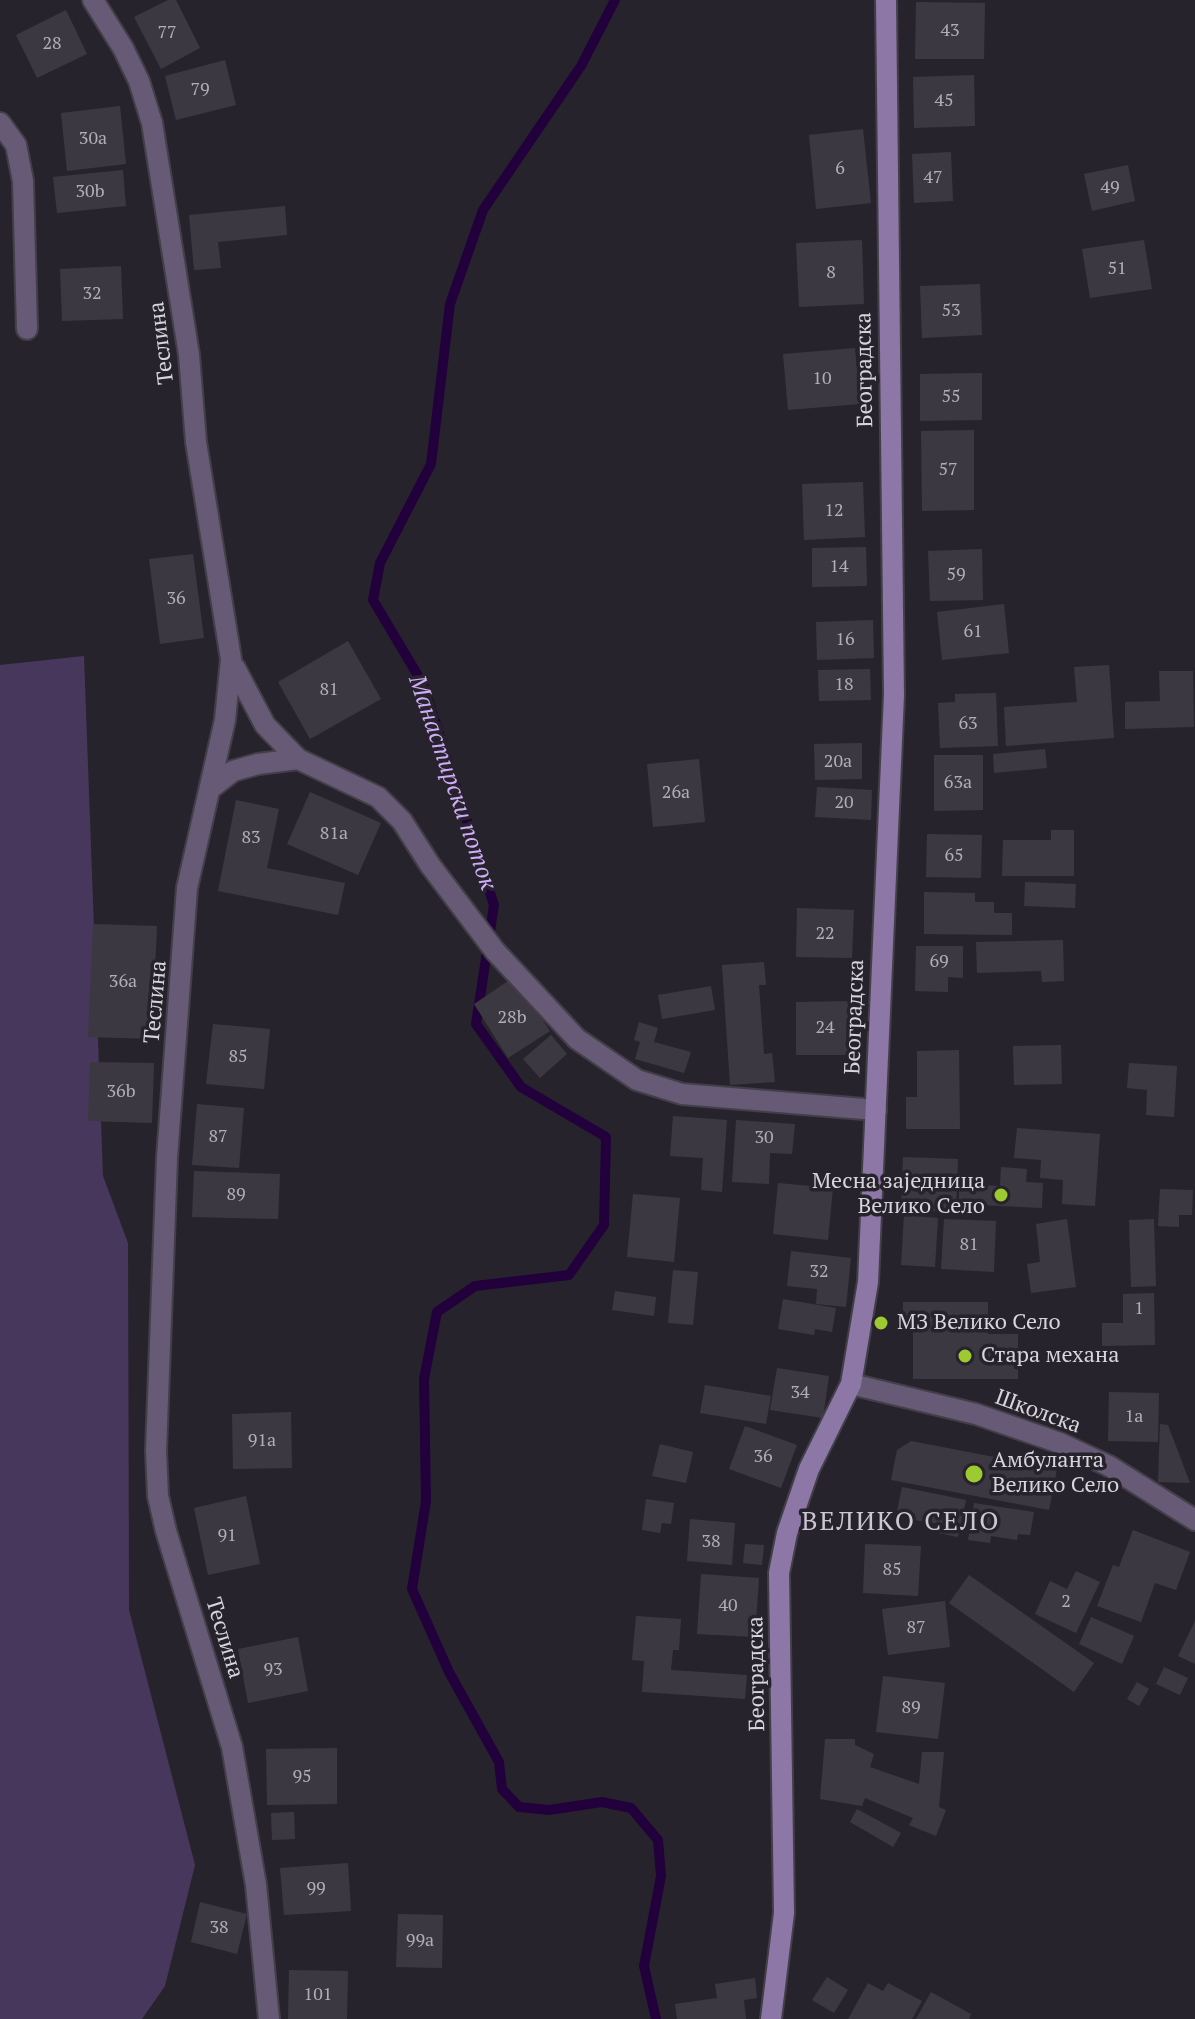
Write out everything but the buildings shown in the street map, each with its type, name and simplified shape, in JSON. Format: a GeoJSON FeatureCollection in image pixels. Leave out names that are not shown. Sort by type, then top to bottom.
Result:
{"type":"FeatureCollection","features":[{"type":"Feature","properties":{"kind":"street","name":"Теслина"},"geometry":{"type":"LineString","coordinates":[[93,0],[128,59],[152,123],[189,355],[196,442],[231,659],[231,688],[187,888],[159,1311],[158,1481],[174,1558],[232,1747],[256,1885],[269,2019]]}},
{"type":"Feature","properties":{"kind":"street","name":"Београдска"},"geometry":{"type":"LineString","coordinates":[[771,2019],[784,1913],[779,1573],[787,1533],[809,1469],[851,1384],[868,1282],[894,695],[886,0]]}},
{"type":"Feature","properties":{"kind":"street"},"geometry":{"type":"LineString","coordinates":[[0,123],[16,145],[23,181],[27,329]]}},
{"type":"Feature","properties":{"kind":"street"},"geometry":{"type":"LineString","coordinates":[[231,659],[265,725],[298,759],[378,797],[402,821],[495,951],[577,1039],[637,1080],[682,1094],[876,1110]]}},
{"type":"Feature","properties":{"kind":"street"},"geometry":{"type":"LineString","coordinates":[[211,788],[233,771],[298,759]]}},
{"type":"Feature","properties":{"kind":"street","name":"Школска"},"geometry":{"type":"LineString","coordinates":[[851,1384],[976,1414],[1060,1443],[1109,1466],[1195,1520]]}},
{"type":"Feature","properties":{"kind":"shaded area"},"geometry":{"type":"Polygon","coordinates":[[[84,656],[103,1176],[128,1243],[129,1610],[195,1865],[165,1986],[142,2019],[0,2019],[0,665],[84,656]]]}},
{"type":"Feature","properties":{"kind":"waterway","name":"Манастирски поток"},"geometry":{"type":"LineString","coordinates":[[615,0],[581,66],[483,210],[450,304],[431,464],[380,563],[373,600],[423,684],[494,905],[476,1024],[521,1087],[606,1137],[604,1225],[569,1275],[475,1286],[437,1312],[424,1379],[426,1501],[412,1589],[449,1672],[499,1762],[502,1789],[519,1807],[549,1810],[602,1802],[631,1808],[658,1840],[661,1876],[644,1966],[656,2019]]}},
{"type":"Feature","properties":{"kind":"place","name":"Месна заједница Велико Село"},"geometry":{"type":"Point","coordinates":[1001,1195]}},
{"type":"Feature","properties":{"kind":"place","name":"МЗ Велико Село"},"geometry":{"type":"Point","coordinates":[881,1323]}},
{"type":"Feature","properties":{"kind":"place","name":"Стара механа"},"geometry":{"type":"Point","coordinates":[965,1356]}},
{"type":"Feature","properties":{"kind":"place","name":"Амбуланта Велико Село"},"geometry":{"type":"Point","coordinates":[974,1474]}},
{"type":"Feature","properties":{"kind":"district","name":"ВЕЛИКО СЕЛО"},"geometry":{"type":"Point","coordinates":[901,1523]}}]}
